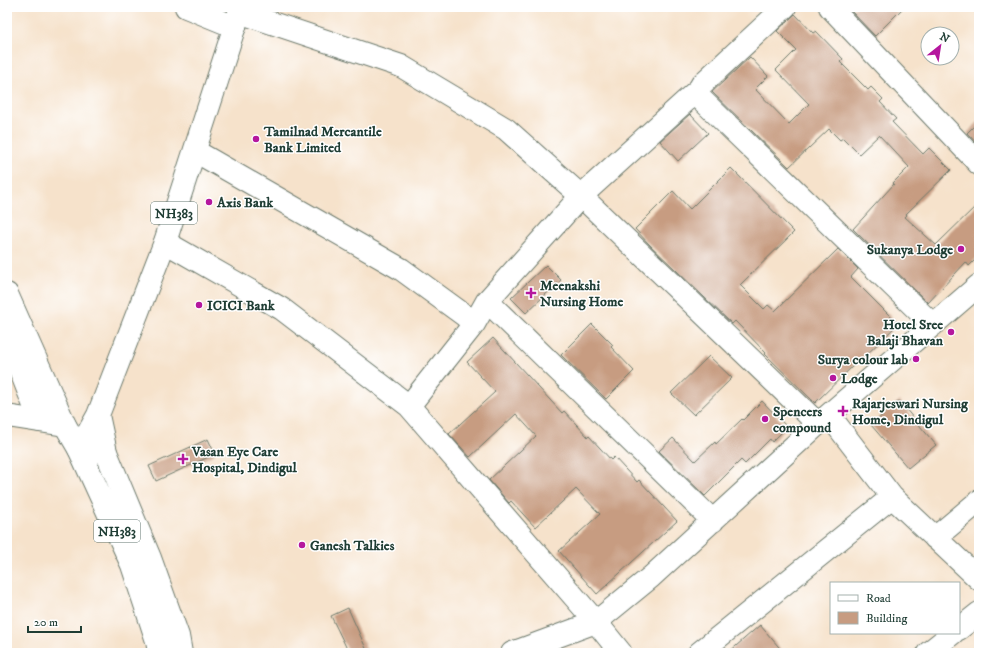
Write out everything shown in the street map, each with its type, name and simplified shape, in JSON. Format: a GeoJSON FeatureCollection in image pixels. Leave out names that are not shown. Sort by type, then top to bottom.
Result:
{"type":"FeatureCollection","features":[{"type":"Feature","properties":{"kind":"main road"},"geometry":{"type":"LineString","coordinates":[[186,7],[238,15],[401,66],[506,128],[824,420],[892,497],[979,579]]}},
{"type":"Feature","properties":{"kind":"main road"},"geometry":{"type":"LineString","coordinates":[[409,406],[474,324],[487,302],[581,196],[699,89],[702,84],[785,7]]}},
{"type":"Feature","properties":{"kind":"main road"},"geometry":{"type":"LineString","coordinates":[[830,7],[979,164]]}},
{"type":"Feature","properties":{"kind":"main road","name":"NH383"},"geometry":{"type":"LineString","coordinates":[[159,653],[157,641],[132,565],[79,449],[98,415],[165,242],[238,15]]}},
{"type":"Feature","properties":{"kind":"main road"},"geometry":{"type":"LineString","coordinates":[[699,89],[699,94],[702,100],[934,324]]}},
{"type":"Feature","properties":{"kind":"main road"},"geometry":{"type":"LineString","coordinates":[[195,151],[402,269],[474,324]]}},
{"type":"Feature","properties":{"kind":"main road"},"geometry":{"type":"LineString","coordinates":[[165,242],[282,310],[409,406],[596,622],[621,653]]}},
{"type":"Feature","properties":{"kind":"main road"},"geometry":{"type":"LineString","coordinates":[[7,294],[65,425],[79,449],[106,452]]}},
{"type":"Feature","properties":{"kind":"main road"},"geometry":{"type":"LineString","coordinates":[[512,653],[596,622],[651,577],[824,420],[934,324],[975,296]]}},
{"type":"Feature","properties":{"kind":"main road"},"geometry":{"type":"LineString","coordinates":[[487,302],[713,521]]}},
{"type":"Feature","properties":{"kind":"main road"},"geometry":{"type":"LineString","coordinates":[[7,336],[40,421]]}},
{"type":"Feature","properties":{"kind":"main road","name":"NH383"},"geometry":{"type":"LineString","coordinates":[[98,415],[106,452],[150,558],[178,636],[181,653]]}},
{"type":"Feature","properties":{"kind":"main road"},"geometry":{"type":"LineString","coordinates":[[7,416],[65,425]]}},
{"type":"Feature","properties":{"kind":"main road"},"geometry":{"type":"LineString","coordinates":[[699,653],[892,497]]}},
{"type":"Feature","properties":{"kind":"main road"},"geometry":{"type":"LineString","coordinates":[[935,538],[979,501]]}},
{"type":"Feature","properties":{"kind":"main road"},"geometry":{"type":"LineString","coordinates":[[960,627],[979,613]]}},
{"type":"Feature","properties":{"kind":"main road"},"geometry":{"type":"LineString","coordinates":[[928,653],[952,634]]}},
{"type":"Feature","properties":{"kind":"building"},"geometry":{"type":"Polygon","coordinates":[[[856,7],[904,7],[875,36],[851,11],[856,7]]]}},
{"type":"Feature","properties":{"kind":"building"},"geometry":{"type":"Polygon","coordinates":[[[795,14],[813,33],[816,31],[843,59],[840,62],[868,90],[871,87],[883,99],[880,102],[896,119],[892,122],[923,154],[929,148],[951,170],[906,214],[907,215],[905,217],[936,245],[979,203],[979,256],[969,266],[966,262],[928,303],[853,229],[909,167],[879,135],[859,154],[843,138],[840,140],[829,129],[789,167],[712,92],[750,57],[768,76],[755,89],[789,124],[809,104],[776,70],[796,50],[777,31],[795,14]]]}},
{"type":"Feature","properties":{"kind":"building"},"geometry":{"type":"Polygon","coordinates":[[[690,114],[708,133],[678,161],[660,141],[690,114]]]}},
{"type":"Feature","properties":{"kind":"building"},"geometry":{"type":"Polygon","coordinates":[[[979,121],[979,146],[967,133],[979,121]]]}},
{"type":"Feature","properties":{"kind":"building"},"geometry":{"type":"Polygon","coordinates":[[[731,168],[794,232],[740,285],[764,309],[768,305],[775,311],[838,249],[858,269],[851,277],[898,324],[815,403],[765,354],[766,353],[735,321],[732,324],[635,229],[673,191],[690,209],[731,168]]]}},
{"type":"Feature","properties":{"kind":"building"},"geometry":{"type":"Polygon","coordinates":[[[546,265],[561,280],[526,313],[511,298],[546,265]]]}},
{"type":"Feature","properties":{"kind":"building"},"geometry":{"type":"Polygon","coordinates":[[[592,324],[613,345],[611,347],[634,371],[606,399],[561,355],[592,324]]]}},
{"type":"Feature","properties":{"kind":"building"},"geometry":{"type":"Polygon","coordinates":[[[493,338],[562,413],[564,411],[611,460],[614,457],[637,482],[639,480],[677,521],[597,594],[559,551],[600,514],[576,489],[535,527],[511,501],[509,503],[489,480],[536,436],[516,414],[470,457],[449,434],[495,392],[467,362],[493,338]]]}},
{"type":"Feature","properties":{"kind":"building"},"geometry":{"type":"Polygon","coordinates":[[[709,356],[732,378],[694,415],[671,393],[709,356]]]}},
{"type":"Feature","properties":{"kind":"building"},"geometry":{"type":"Polygon","coordinates":[[[762,401],[787,427],[772,442],[770,439],[745,464],[741,460],[705,496],[659,451],[673,438],[695,461],[715,442],[716,444],[742,419],[743,420],[762,401]]]}},
{"type":"Feature","properties":{"kind":"building"},"geometry":{"type":"Polygon","coordinates":[[[899,401],[936,445],[908,468],[871,425],[899,401]]]}},
{"type":"Feature","properties":{"kind":"building"},"geometry":{"type":"Polygon","coordinates":[[[208,439],[215,454],[156,481],[149,466],[208,439]]]}},
{"type":"Feature","properties":{"kind":"building"},"geometry":{"type":"Polygon","coordinates":[[[348,608],[368,653],[349,653],[331,616],[348,608]]]}},
{"type":"Feature","properties":{"kind":"building"},"geometry":{"type":"Polygon","coordinates":[[[760,625],[784,653],[728,653],[760,625]]]}},
{"type":"Feature","properties":{"kind":"place","name":"Tamilnad Mercantile Bank Limited"},"geometry":{"type":"Point","coordinates":[256,139]}},
{"type":"Feature","properties":{"kind":"place","name":"Axis Bank"},"geometry":{"type":"Point","coordinates":[209,202]}},
{"type":"Feature","properties":{"kind":"place","name":"Sukanya Lodge"},"geometry":{"type":"Point","coordinates":[961,249]}},
{"type":"Feature","properties":{"kind":"place","name":"Meenakshi Nursing Home"},"geometry":{"type":"Point","coordinates":[531,293]}},
{"type":"Feature","properties":{"kind":"place","name":"ICICI Bank"},"geometry":{"type":"Point","coordinates":[199,305]}},
{"type":"Feature","properties":{"kind":"place","name":"Hotel Sree Balaji Bhavan"},"geometry":{"type":"Point","coordinates":[951,332]}},
{"type":"Feature","properties":{"kind":"place","name":"Surya colour lab"},"geometry":{"type":"Point","coordinates":[916,359]}},
{"type":"Feature","properties":{"kind":"place","name":"Lodge"},"geometry":{"type":"Point","coordinates":[833,378]}},
{"type":"Feature","properties":{"kind":"place","name":"Rajarjeswari Nursing Home, Dindigul"},"geometry":{"type":"Point","coordinates":[843,411]}},
{"type":"Feature","properties":{"kind":"place","name":"Spencers compound"},"geometry":{"type":"Point","coordinates":[765,419]}},
{"type":"Feature","properties":{"kind":"place","name":"Vasan Eye Care Hospital, Dindigul"},"geometry":{"type":"Point","coordinates":[183,459]}},
{"type":"Feature","properties":{"kind":"place","name":"Ganesh Talkies"},"geometry":{"type":"Point","coordinates":[302,545]}}]}
